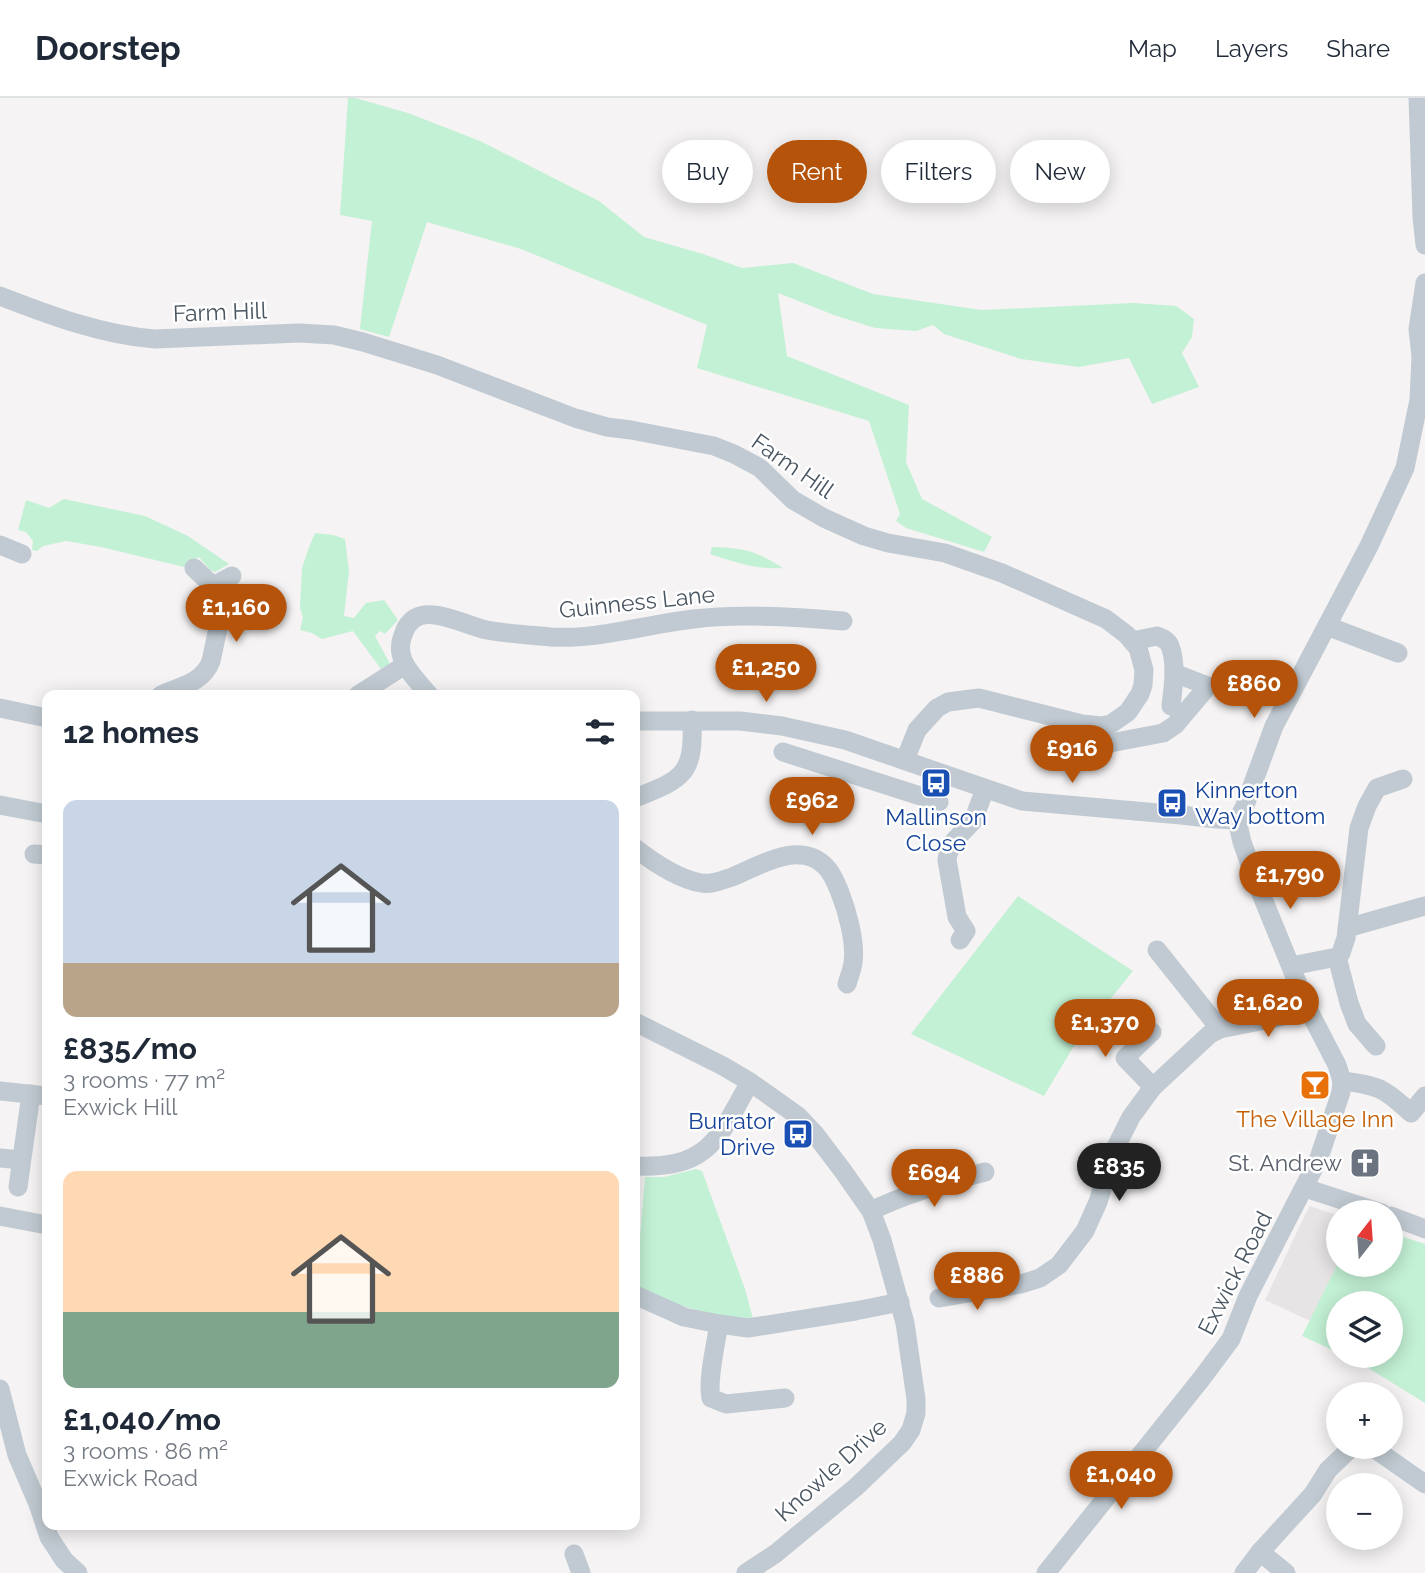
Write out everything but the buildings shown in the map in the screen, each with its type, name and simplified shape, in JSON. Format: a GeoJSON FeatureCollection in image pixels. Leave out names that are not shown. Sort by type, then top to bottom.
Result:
{"type":"FeatureCollection","features":[{"type":"Feature","properties":{"kind":"street"},"geometry":{"type":"LineString","coordinates":[[1418,98],[1425,245]]}},
{"type":"Feature","properties":{"kind":"street"},"geometry":{"type":"LineString","coordinates":[[1425,283],[1418,328],[1421,357],[1419,400],[1405,468],[1370,546],[1274,726],[1244,808],[1237,820],[1257,884],[1310,1011],[1337,1065],[1342,1082],[1367,1084],[1388,1092],[1410,1113],[1425,1096]]}},
{"type":"Feature","properties":{"kind":"street","name":"Farm Hill"},"geometry":{"type":"LineString","coordinates":[[0,296],[91,327],[134,338],[155,340],[334,335],[437,365],[575,418],[607,427],[714,446],[760,468],[793,500],[864,536],[946,554],[1002,573],[1118,626],[1138,648],[1144,679],[1140,694],[1128,712],[1111,724],[1102,726]]}},
{"type":"Feature","properties":{"kind":"street"},"geometry":{"type":"LineString","coordinates":[[0,545],[22,555]]}},
{"type":"Feature","properties":{"kind":"street"},"geometry":{"type":"LineString","coordinates":[[173,690],[194,681],[208,668],[222,610],[213,586],[194,568]]}},
{"type":"Feature","properties":{"kind":"street"},"geometry":{"type":"LineString","coordinates":[[213,586],[232,576]]}},
{"type":"Feature","properties":{"kind":"street","name":"Guinness Lane"},"geometry":{"type":"LineString","coordinates":[[402,661],[399,647],[408,625],[412,620],[426,614],[485,630],[555,637],[594,635],[697,618],[742,616],[832,627]]}},
{"type":"Feature","properties":{"kind":"street"},"geometry":{"type":"LineString","coordinates":[[1327,626],[1398,653]]}},
{"type":"Feature","properties":{"kind":"street"},"geometry":{"type":"LineString","coordinates":[[1132,641],[1150,636],[1168,642],[1174,673],[1171,706]]}},
{"type":"Feature","properties":{"kind":"street"},"geometry":{"type":"LineString","coordinates":[[364,690],[402,661],[425,690]]}},
{"type":"Feature","properties":{"kind":"street"},"geometry":{"type":"LineString","coordinates":[[905,760],[917,730],[937,708],[948,702],[979,698],[1056,718],[1102,726],[1105,744],[1163,733],[1175,725],[1208,686],[1174,673]]}},
{"type":"Feature","properties":{"kind":"street"},"geometry":{"type":"LineString","coordinates":[[0,708],[42,717]]}},
{"type":"Feature","properties":{"kind":"street"},"geometry":{"type":"LineString","coordinates":[[640,720],[740,721],[845,740],[1022,801],[1237,820]]}},
{"type":"Feature","properties":{"kind":"street"},"geometry":{"type":"LineString","coordinates":[[640,795],[677,779],[684,772],[693,742],[692,720]]}},
{"type":"Feature","properties":{"kind":"street"},"geometry":{"type":"LineString","coordinates":[[838,769],[845,740]]}},
{"type":"Feature","properties":{"kind":"street"},"geometry":{"type":"LineString","coordinates":[[783,752],[939,802]]}},
{"type":"Feature","properties":{"kind":"street"},"geometry":{"type":"LineString","coordinates":[[1291,965],[1337,957],[1341,953],[1346,938],[1359,828],[1377,788],[1404,779]]}},
{"type":"Feature","properties":{"kind":"street"},"geometry":{"type":"LineString","coordinates":[[969,933],[957,917],[947,860],[954,841],[973,821],[985,789]]}},
{"type":"Feature","properties":{"kind":"street"},"geometry":{"type":"LineString","coordinates":[[0,806],[42,813]]}},
{"type":"Feature","properties":{"kind":"street"},"geometry":{"type":"LineString","coordinates":[[640,852],[704,889],[771,859],[807,856],[817,860],[833,876],[863,963],[847,984]]}},
{"type":"Feature","properties":{"kind":"street"},"geometry":{"type":"LineString","coordinates":[[1347,928],[1425,906]]}},
{"type":"Feature","properties":{"kind":"street"},"geometry":{"type":"LineString","coordinates":[[1157,950],[1220,1029]]}},
{"type":"Feature","properties":{"kind":"street"},"geometry":{"type":"LineString","coordinates":[[1337,957],[1357,1024],[1376,1046]]}},
{"type":"Feature","properties":{"kind":"street"},"geometry":{"type":"LineString","coordinates":[[939,1298],[1030,1281],[1040,1278],[1059,1265],[1085,1231],[1098,1202],[1113,1153],[1131,1117],[1153,1087],[1210,1034],[1220,1029],[1310,1011]]}},
{"type":"Feature","properties":{"kind":"street","name":"Knowle Drive"},"geometry":{"type":"LineString","coordinates":[[640,1024],[750,1082],[798,1116],[816,1134],[871,1211],[882,1240],[905,1323],[915,1387],[916,1413],[911,1430],[902,1443],[856,1487],[775,1554],[746,1573]]}},
{"type":"Feature","properties":{"kind":"street"},"geometry":{"type":"LineString","coordinates":[[1152,1032],[1125,1058],[1153,1087]]}},
{"type":"Feature","properties":{"kind":"street"},"geometry":{"type":"LineString","coordinates":[[640,1166],[670,1165],[704,1152],[725,1127],[750,1082]]}},
{"type":"Feature","properties":{"kind":"street","name":"Exwick Road"},"geometry":{"type":"LineString","coordinates":[[1046,1573],[1231,1339],[1248,1296],[1319,1158],[1342,1082]]}},
{"type":"Feature","properties":{"kind":"street"},"geometry":{"type":"LineString","coordinates":[[0,1091],[39,1095],[21,1160],[18,1187]]}},
{"type":"Feature","properties":{"kind":"street"},"geometry":{"type":"LineString","coordinates":[[0,1158],[21,1160]]}},
{"type":"Feature","properties":{"kind":"street"},"geometry":{"type":"LineString","coordinates":[[871,1211],[960,1170],[985,1172]]}},
{"type":"Feature","properties":{"kind":"street"},"geometry":{"type":"LineString","coordinates":[[1305,1188],[1342,1200]]}},
{"type":"Feature","properties":{"kind":"street"},"geometry":{"type":"LineString","coordinates":[[0,1216],[42,1224]]}},
{"type":"Feature","properties":{"kind":"street"},"geometry":{"type":"LineString","coordinates":[[1404,1221],[1425,1229]]}},
{"type":"Feature","properties":{"kind":"street"},"geometry":{"type":"LineString","coordinates":[[640,1297],[684,1317],[748,1328],[900,1301]]}},
{"type":"Feature","properties":{"kind":"street"},"geometry":{"type":"LineString","coordinates":[[719,1324],[710,1382],[711,1398],[726,1404],[785,1398]]}},
{"type":"Feature","properties":{"kind":"street"},"geometry":{"type":"LineString","coordinates":[[0,1389],[17,1455],[42,1500]]}},
{"type":"Feature","properties":{"kind":"street"},"geometry":{"type":"LineString","coordinates":[[1244,1573],[1313,1494],[1328,1470],[1339,1459]]}},
{"type":"Feature","properties":{"kind":"street"},"geometry":{"type":"LineString","coordinates":[[1389,1459],[1425,1484]]}},
{"type":"Feature","properties":{"kind":"street"},"geometry":{"type":"LineString","coordinates":[[48,1530],[56,1549],[78,1573]]}},
{"type":"Feature","properties":{"kind":"street"},"geometry":{"type":"LineString","coordinates":[[1260,1552],[1286,1573]]}},
{"type":"Feature","properties":{"kind":"street"},"geometry":{"type":"LineString","coordinates":[[574,1554],[581,1573]]}},
{"type":"Feature","properties":{"kind":"shaded area"},"geometry":{"type":"Polygon","coordinates":[[[1310,1206],[1326,1212],[1326,1278],[1331,1278],[1310,1321],[1265,1300],[1310,1206]]]}},
{"type":"Feature","properties":{"kind":"green space"},"geometry":{"type":"Polygon","coordinates":[[[348,98],[408,113],[480,141],[599,201],[644,237],[742,268],[793,263],[873,294],[981,310],[1134,303],[1176,306],[1194,319],[1192,337],[1182,353],[1199,387],[1152,404],[1129,358],[1079,367],[1021,359],[944,334],[933,325],[916,331],[875,328],[778,293],[787,356],[909,405],[906,462],[922,499],[992,537],[984,552],[906,528],[896,521],[900,514],[869,421],[697,368],[707,325],[521,249],[427,222],[389,337],[360,329],[372,221],[340,215],[348,98]]]}},
{"type":"Feature","properties":{"kind":"green space"},"geometry":{"type":"Polygon","coordinates":[[[64,499],[145,516],[188,536],[229,564],[215,572],[199,557],[184,567],[66,541],[43,546],[37,551],[32,550],[33,541],[26,532],[18,530],[26,500],[49,508],[64,499]]]}},
{"type":"Feature","properties":{"kind":"green space"},"geometry":{"type":"Polygon","coordinates":[[[315,533],[345,539],[349,571],[344,616],[354,618],[366,603],[384,600],[398,620],[385,634],[380,631],[375,636],[390,664],[381,669],[353,631],[322,639],[300,630],[303,617],[300,608],[302,568],[315,533]]]}},
{"type":"Feature","properties":{"kind":"green space"},"geometry":{"type":"Polygon","coordinates":[[[712,547],[750,551],[783,568],[755,567],[737,562],[710,554],[712,547]]]}},
{"type":"Feature","properties":{"kind":"green space"},"geometry":{"type":"Polygon","coordinates":[[[1018,896],[1133,971],[1078,1039],[1044,1096],[911,1034],[1018,896]]]}},
{"type":"Feature","properties":{"kind":"green space"},"geometry":{"type":"Polygon","coordinates":[[[696,1169],[702,1171],[745,1289],[753,1319],[721,1317],[676,1304],[640,1288],[640,1238],[645,1177],[664,1177],[696,1169]]]}},
{"type":"Feature","properties":{"kind":"green space"},"geometry":{"type":"Polygon","coordinates":[[[1404,1237],[1425,1244],[1425,1403],[1403,1389],[1403,1382],[1391,1382],[1368,1368],[1403,1368],[1403,1291],[1326,1291],[1326,1347],[1302,1336],[1331,1278],[1404,1278],[1404,1237]]]}},
{"type":"Feature","properties":{"kind":"place","name":"Mallinson Close"},"geometry":{"type":"Point","coordinates":[936,783]}},
{"type":"Feature","properties":{"kind":"place","name":"Kinnerton Way bottom"},"geometry":{"type":"Point","coordinates":[1172,803]}},
{"type":"Feature","properties":{"kind":"place","name":"The Village Inn"},"geometry":{"type":"Point","coordinates":[1315,1085]}},
{"type":"Feature","properties":{"kind":"place","name":"Burrator Drive"},"geometry":{"type":"Point","coordinates":[798,1134]}},
{"type":"Feature","properties":{"kind":"place","name":"St. Andrew"},"geometry":{"type":"Point","coordinates":[1365,1163]}}]}
